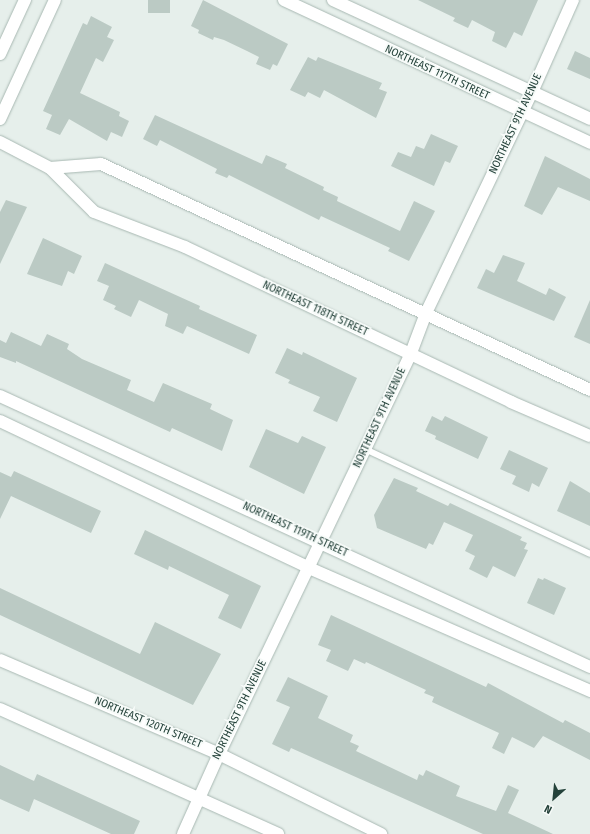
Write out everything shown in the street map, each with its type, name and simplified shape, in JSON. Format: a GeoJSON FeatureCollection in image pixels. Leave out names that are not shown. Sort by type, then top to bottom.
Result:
{"type":"FeatureCollection","features":[{"type":"Feature","properties":{"kind":"street"},"geometry":{"type":"LineString","coordinates":[[0,54],[25,0]]}},
{"type":"Feature","properties":{"kind":"street"},"geometry":{"type":"LineString","coordinates":[[0,119],[55,0]]}},
{"type":"Feature","properties":{"kind":"street","name":"NORTHEAST 117TH STREET"},"geometry":{"type":"LineString","coordinates":[[284,0],[522,113],[590,143]]}},
{"type":"Feature","properties":{"kind":"street","name":"NORTHEAST 117TH STREET"},"geometry":{"type":"LineString","coordinates":[[334,0],[590,119]]}},
{"type":"Feature","properties":{"kind":"street","name":"NORTHEAST 9TH AVENUE"},"geometry":{"type":"LineString","coordinates":[[183,834],[219,754],[322,542],[411,353],[426,313],[532,92],[573,0]]}},
{"type":"Feature","properties":{"kind":"street","name":"NORTHEAST 118TH STREET"},"geometry":{"type":"LineString","coordinates":[[0,142],[50,168],[94,212],[185,247],[411,353],[511,402],[590,436]]}},
{"type":"Feature","properties":{"kind":"street"},"geometry":{"type":"LineString","coordinates":[[50,168],[101,164],[590,390]]}},
{"type":"Feature","properties":{"kind":"street","name":"NORTHEAST 119TH STREET"},"geometry":{"type":"LineString","coordinates":[[0,396],[322,542],[590,667]]}},
{"type":"Feature","properties":{"kind":"street"},"geometry":{"type":"LineString","coordinates":[[0,421],[309,568],[590,691]]}},
{"type":"Feature","properties":{"kind":"street","name":"NORTHEAST 120TH STREET"},"geometry":{"type":"LineString","coordinates":[[0,660],[219,754],[381,834]]}},
{"type":"Feature","properties":{"kind":"street"},"geometry":{"type":"LineString","coordinates":[[0,709],[278,834]]}},
{"type":"Feature","properties":{"kind":"lane"},"geometry":{"type":"LineString","coordinates":[[365,449],[590,554]]}},
{"type":"Feature","properties":{"kind":"building"},"geometry":{"type":"Polygon","coordinates":[[[148,0],[170,0],[170,13],[148,13],[148,0]]]}},
{"type":"Feature","properties":{"kind":"building"},"geometry":{"type":"Polygon","coordinates":[[[203,0],[288,44],[277,66],[273,64],[270,70],[256,64],[259,57],[224,40],[214,37],[213,40],[198,33],[199,30],[191,26],[203,0]]]}},
{"type":"Feature","properties":{"kind":"building"},"geometry":{"type":"Polygon","coordinates":[[[418,0],[538,0],[522,36],[514,32],[506,48],[492,41],[495,32],[472,20],[468,28],[453,21],[455,18],[418,0]]]}},
{"type":"Feature","properties":{"kind":"building"},"geometry":{"type":"Polygon","coordinates":[[[91,16],[112,27],[107,37],[114,40],[103,62],[96,58],[80,93],[120,112],[119,116],[129,121],[122,137],[111,132],[107,141],[69,119],[60,135],[46,129],[52,115],[43,111],[83,23],[87,25],[91,16]]]}},
{"type":"Feature","properties":{"kind":"building"},"geometry":{"type":"Polygon","coordinates":[[[575,51],[590,58],[590,79],[567,69],[575,51]]]}},
{"type":"Feature","properties":{"kind":"building"},"geometry":{"type":"Polygon","coordinates":[[[308,57],[316,61],[318,57],[382,83],[379,89],[387,92],[376,118],[324,90],[320,98],[308,92],[305,97],[290,90],[308,57]]]}},
{"type":"Feature","properties":{"kind":"building"},"geometry":{"type":"Polygon","coordinates":[[[155,115],[262,164],[266,155],[287,164],[285,168],[324,187],[323,190],[338,197],[337,201],[400,231],[414,201],[435,211],[409,261],[388,251],[390,248],[321,216],[319,220],[229,175],[227,178],[215,173],[217,169],[160,140],[157,146],[143,139],[155,115]]]}},
{"type":"Feature","properties":{"kind":"building"},"geometry":{"type":"Polygon","coordinates":[[[431,134],[458,146],[450,163],[445,161],[434,186],[391,166],[398,152],[411,157],[416,146],[424,149],[431,134]]]}},
{"type":"Feature","properties":{"kind":"building"},"geometry":{"type":"Polygon","coordinates":[[[545,156],[590,179],[590,201],[558,187],[542,215],[524,206],[545,156]]]}},
{"type":"Feature","properties":{"kind":"building"},"geometry":{"type":"Polygon","coordinates":[[[6,200],[27,207],[0,264],[0,212],[6,200]]]}},
{"type":"Feature","properties":{"kind":"building"},"geometry":{"type":"Polygon","coordinates":[[[43,238],[82,256],[74,274],[68,271],[62,286],[27,274],[43,238]]]}},
{"type":"Feature","properties":{"kind":"building"},"geometry":{"type":"Polygon","coordinates":[[[503,255],[525,263],[517,281],[546,295],[549,288],[566,297],[554,321],[477,288],[486,269],[494,273],[503,255]]]}},
{"type":"Feature","properties":{"kind":"building"},"geometry":{"type":"Polygon","coordinates":[[[105,263],[200,306],[199,309],[257,335],[249,354],[187,326],[183,334],[165,326],[168,314],[139,300],[131,317],[114,309],[116,306],[103,300],[109,286],[97,281],[105,263]]]}},
{"type":"Feature","properties":{"kind":"building"},"geometry":{"type":"Polygon","coordinates":[[[590,300],[590,344],[574,337],[590,300]]]}},
{"type":"Feature","properties":{"kind":"building"},"geometry":{"type":"Polygon","coordinates":[[[11,332],[41,346],[47,334],[69,344],[67,349],[82,359],[131,380],[127,390],[154,402],[163,383],[212,404],[210,409],[233,420],[222,451],[172,428],[170,432],[16,361],[16,363],[0,357],[0,340],[6,343],[11,332]]]}},
{"type":"Feature","properties":{"kind":"building"},"geometry":{"type":"Polygon","coordinates":[[[287,348],[302,355],[303,352],[357,378],[337,422],[313,411],[320,397],[288,383],[290,380],[275,373],[287,348]]]}},
{"type":"Feature","properties":{"kind":"building"},"geometry":{"type":"Polygon","coordinates":[[[432,416],[442,421],[445,416],[488,437],[478,459],[435,439],[436,436],[425,431],[432,416]]]}},
{"type":"Feature","properties":{"kind":"building"},"geometry":{"type":"Polygon","coordinates":[[[266,429],[298,443],[302,436],[326,447],[304,494],[249,467],[266,429]]]}},
{"type":"Feature","properties":{"kind":"building"},"geometry":{"type":"Polygon","coordinates":[[[509,450],[548,468],[539,487],[532,483],[529,492],[512,484],[516,476],[500,469],[509,450]]]}},
{"type":"Feature","properties":{"kind":"building"},"geometry":{"type":"Polygon","coordinates":[[[14,471],[101,511],[91,533],[11,496],[0,519],[0,472],[11,477],[14,471]]]}},
{"type":"Feature","properties":{"kind":"building"},"geometry":{"type":"Polygon","coordinates":[[[394,478],[418,488],[416,491],[448,506],[450,503],[522,537],[520,540],[527,543],[524,549],[528,550],[515,577],[493,566],[487,578],[469,569],[475,556],[465,551],[473,535],[444,522],[433,545],[429,543],[426,549],[377,528],[374,515],[394,478]]]}},
{"type":"Feature","properties":{"kind":"building"},"geometry":{"type":"Polygon","coordinates":[[[570,481],[590,493],[590,526],[557,511],[570,481]]]}},
{"type":"Feature","properties":{"kind":"building"},"geometry":{"type":"Polygon","coordinates":[[[145,530],[261,586],[241,629],[218,618],[229,595],[169,566],[168,570],[134,554],[145,530]]]}},
{"type":"Feature","properties":{"kind":"building"},"geometry":{"type":"Polygon","coordinates":[[[538,578],[543,580],[544,578],[566,588],[554,615],[527,603],[538,578]]]}},
{"type":"Feature","properties":{"kind":"building"},"geometry":{"type":"Polygon","coordinates":[[[0,588],[140,654],[155,622],[221,654],[193,705],[0,615],[0,588]]]}},
{"type":"Feature","properties":{"kind":"building"},"geometry":{"type":"Polygon","coordinates":[[[331,615],[486,687],[488,683],[563,723],[565,720],[590,733],[590,760],[543,736],[534,748],[512,737],[504,754],[492,748],[499,733],[432,702],[434,697],[424,693],[426,690],[366,662],[365,664],[354,659],[348,671],[326,661],[331,650],[318,645],[331,615]]]}},
{"type":"Feature","properties":{"kind":"building"},"geometry":{"type":"Polygon","coordinates":[[[288,677],[328,696],[318,718],[353,735],[350,742],[359,746],[356,751],[417,780],[419,774],[423,776],[426,770],[460,786],[456,796],[496,811],[508,785],[519,790],[508,813],[553,834],[483,834],[291,748],[289,752],[272,744],[290,707],[276,701],[288,677]]]}},
{"type":"Feature","properties":{"kind":"building"},"geometry":{"type":"Polygon","coordinates":[[[0,765],[34,781],[37,774],[140,821],[134,834],[111,834],[34,799],[29,812],[0,799],[0,765]]]}}]}
